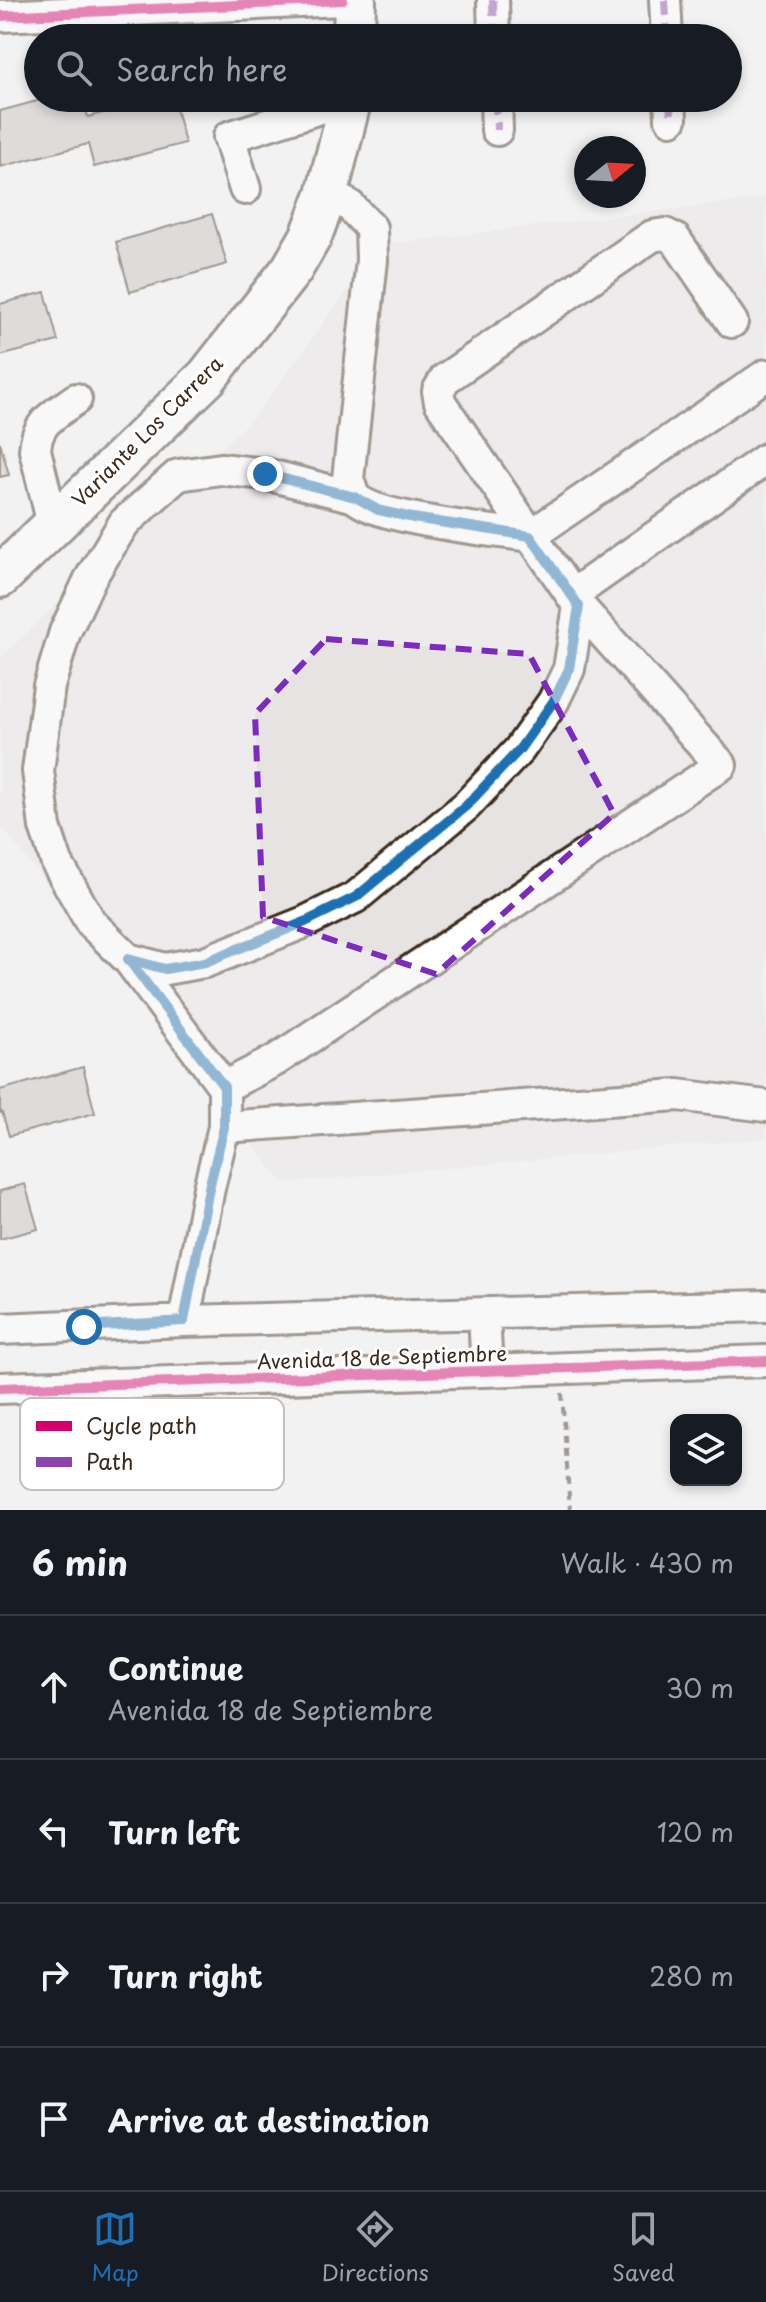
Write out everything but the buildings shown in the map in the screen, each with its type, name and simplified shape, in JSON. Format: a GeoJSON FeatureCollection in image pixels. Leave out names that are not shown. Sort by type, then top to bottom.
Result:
{"type":"FeatureCollection","features":[{"type":"Feature","properties":{"kind":"main road"},"geometry":{"type":"LineString","coordinates":[[354,24],[355,0]]}},
{"type":"Feature","properties":{"kind":"main road","name":"Variante Los Carrera"},"geometry":{"type":"LineString","coordinates":[[0,577],[207,377],[292,269],[311,236],[327,194],[348,112]]}},
{"type":"Feature","properties":{"kind":"street"},"geometry":{"type":"LineString","coordinates":[[0,16],[142,4],[343,0]]}},
{"type":"Feature","properties":{"kind":"street"},"geometry":{"type":"LineString","coordinates":[[493,0],[494,24]]}},
{"type":"Feature","properties":{"kind":"street"},"geometry":{"type":"LineString","coordinates":[[665,0],[666,24]]}},
{"type":"Feature","properties":{"kind":"street"},"geometry":{"type":"LineString","coordinates":[[245,189],[229,137],[307,112]]}},
{"type":"Feature","properties":{"kind":"street"},"geometry":{"type":"LineString","coordinates":[[496,112],[497,130]]}},
{"type":"Feature","properties":{"kind":"street"},"geometry":{"type":"LineString","coordinates":[[327,194],[349,205],[371,228],[372,260],[348,479],[355,497]]}},
{"type":"Feature","properties":{"kind":"street"},"geometry":{"type":"LineString","coordinates":[[224,1087],[276,1060],[721,765],[575,600],[440,402],[438,391],[445,379],[652,236],[665,234],[675,239],[732,322]]}},
{"type":"Feature","properties":{"kind":"street"},"geometry":{"type":"LineString","coordinates":[[184,1321],[224,1127],[224,1087],[128,959],[91,923],[57,863],[45,827],[38,771],[49,686],[65,632],[90,579],[124,523],[178,475],[221,469],[265,474],[355,497],[378,510],[413,518],[530,536],[766,375]]}},
{"type":"Feature","properties":{"kind":"street"},"geometry":{"type":"LineString","coordinates":[[53,525],[35,450],[36,439],[41,425],[76,399]]}},
{"type":"Feature","properties":{"kind":"street"},"geometry":{"type":"LineString","coordinates":[[128,959],[165,969],[205,962],[305,922],[356,897],[466,806],[519,750],[553,702],[569,669],[575,600],[766,459]]}},
{"type":"Feature","properties":{"kind":"street"},"geometry":{"type":"LineString","coordinates":[[224,1127],[678,1095],[766,1106]]}},
{"type":"Feature","properties":{"kind":"street","name":"Avenida 18 de Septiembre"},"geometry":{"type":"LineString","coordinates":[[0,1329],[184,1321],[766,1306]]}},
{"type":"Feature","properties":{"kind":"street"},"geometry":{"type":"LineString","coordinates":[[484,1315],[487,1371]]}},
{"type":"Feature","properties":{"kind":"street","name":"Avenida 18 de Septiembre"},"geometry":{"type":"LineString","coordinates":[[0,1388],[766,1361]]}},
{"type":"Feature","properties":{"kind":"path"},"geometry":{"type":"LineString","coordinates":[[560,1369],[570,1510]]}},
{"type":"Feature","properties":{"kind":"highlighted area"},"geometry":{"type":"Polygon","coordinates":[[[326,639],[529,654],[614,814],[436,974],[263,917],[255,714],[326,639]]]}},
{"type":"Feature","properties":{"kind":"shaded area"},"geometry":{"type":"Polygon","coordinates":[[[766,198],[766,1138],[283,1183],[0,825],[0,658],[255,416],[381,245],[766,198]]]}},
{"type":"Feature","properties":{"kind":"marked path"},"geometry":{"type":"LineString","coordinates":[[493,0],[494,24]]}},
{"type":"Feature","properties":{"kind":"marked path"},"geometry":{"type":"LineString","coordinates":[[665,0],[666,24]]}},
{"type":"Feature","properties":{"kind":"marked path"},"geometry":{"type":"LineString","coordinates":[[496,112],[497,130]]}},
{"type":"Feature","properties":{"kind":"marked path"},"geometry":{"type":"LineString","coordinates":[[671,112],[671,119]]}},
{"type":"Feature","properties":{"kind":"cycle path"},"geometry":{"type":"LineString","coordinates":[[0,16],[343,0]]}},
{"type":"Feature","properties":{"kind":"cycle path"},"geometry":{"type":"LineString","coordinates":[[0,1388],[766,1361]]}},
{"type":"Feature","properties":{"kind":"route"},"geometry":{"type":"LineString","coordinates":[[84,1327],[184,1321],[224,1127],[224,1087],[128,959],[165,969],[205,962],[305,922],[356,897],[466,806],[519,750],[553,702],[569,669],[579,606],[530,536],[378,510],[355,497],[265,474]]}}]}
